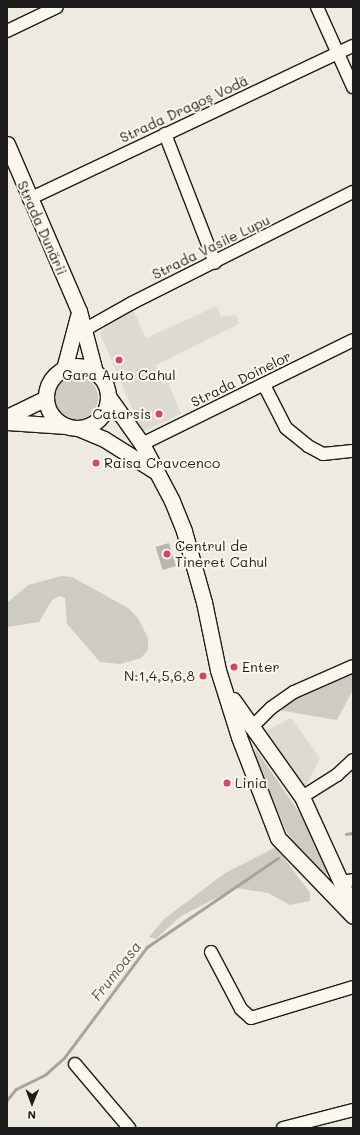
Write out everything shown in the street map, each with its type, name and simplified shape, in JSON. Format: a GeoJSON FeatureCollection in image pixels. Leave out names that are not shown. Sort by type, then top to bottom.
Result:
{"type":"FeatureCollection","features":[{"type":"Feature","properties":{"kind":"main road","name":"Strada Dunării"},"geometry":{"type":"LineString","coordinates":[[7,144],[29,199],[79,311],[95,372]]}},
{"type":"Feature","properties":{"kind":"main road"},"geometry":{"type":"LineString","coordinates":[[64,369],[79,311]]}},
{"type":"Feature","properties":{"kind":"main road"},"geometry":{"type":"LineString","coordinates":[[159,474],[104,439],[72,427],[50,413],[46,398],[50,381],[64,369],[78,366],[95,372],[104,382],[108,396],[142,444],[159,474],[190,547],[223,686],[246,754],[281,843],[322,881],[353,916]]}},
{"type":"Feature","properties":{"kind":"main road"},"geometry":{"type":"LineString","coordinates":[[7,422],[72,427],[100,418],[108,396]]}},
{"type":"Feature","properties":{"kind":"main road"},"geometry":{"type":"LineString","coordinates":[[7,417],[46,398]]}},
{"type":"Feature","properties":{"kind":"main road"},"geometry":{"type":"LineString","coordinates":[[223,686],[251,728],[266,746],[302,797],[344,878],[353,910]]}},
{"type":"Feature","properties":{"kind":"main road"},"geometry":{"type":"LineString","coordinates":[[246,754],[250,744],[266,746]]}},
{"type":"Feature","properties":{"kind":"main road"},"geometry":{"type":"LineString","coordinates":[[322,881],[344,878]]}},
{"type":"Feature","properties":{"kind":"street"},"geometry":{"type":"LineString","coordinates":[[7,31],[57,7]]}},
{"type":"Feature","properties":{"kind":"street"},"geometry":{"type":"LineString","coordinates":[[317,7],[353,88]]}},
{"type":"Feature","properties":{"kind":"street","name":"Strada Dragoș Vodă"},"geometry":{"type":"LineString","coordinates":[[29,199],[353,46]]}},
{"type":"Feature","properties":{"kind":"street"},"geometry":{"type":"LineString","coordinates":[[165,134],[215,263]]}},
{"type":"Feature","properties":{"kind":"street","name":"Strada Vasile Lupu"},"geometry":{"type":"LineString","coordinates":[[84,330],[132,303],[215,263],[353,192]]}},
{"type":"Feature","properties":{"kind":"street","name":"Strada Doinelor"},"geometry":{"type":"LineString","coordinates":[[142,444],[264,386],[353,340]]}},
{"type":"Feature","properties":{"kind":"street"},"geometry":{"type":"LineString","coordinates":[[264,386],[286,428],[308,446],[323,454],[353,451]]}},
{"type":"Feature","properties":{"kind":"street"},"geometry":{"type":"LineString","coordinates":[[251,728],[271,708],[294,692],[353,666]]}},
{"type":"Feature","properties":{"kind":"street"},"geometry":{"type":"LineString","coordinates":[[302,797],[337,776],[353,760]]}},
{"type":"Feature","properties":{"kind":"street"},"geometry":{"type":"LineString","coordinates":[[211,952],[241,1009],[251,1018],[353,987]]}},
{"type":"Feature","properties":{"kind":"street"},"geometry":{"type":"LineString","coordinates":[[74,1064],[129,1128]]}},
{"type":"Feature","properties":{"kind":"street"},"geometry":{"type":"LineString","coordinates":[[283,1128],[353,1110]]}},
{"type":"Feature","properties":{"kind":"shaded area","name":"Gara Auto Cahul"},"geometry":{"type":"Polygon","coordinates":[[[217,306],[221,317],[236,315],[239,324],[156,365],[163,384],[168,382],[181,414],[142,432],[100,333],[109,323],[133,310],[146,338],[217,306]]]}},
{"type":"Feature","properties":{"kind":"shaded area"},"geometry":{"type":"Polygon","coordinates":[[[72,376],[80,376],[92,382],[98,394],[98,402],[92,414],[80,420],[72,420],[60,414],[54,402],[54,394],[60,382],[72,376]]]}},
{"type":"Feature","properties":{"kind":"shaded area"},"geometry":{"type":"Polygon","coordinates":[[[61,576],[72,577],[128,608],[138,618],[148,638],[148,650],[141,658],[120,664],[100,662],[67,624],[65,598],[60,596],[52,600],[39,622],[7,627],[7,603],[28,585],[61,576]]]}},
{"type":"Feature","properties":{"kind":"shaded area"},"geometry":{"type":"Polygon","coordinates":[[[353,672],[353,690],[337,720],[278,710],[297,695],[353,672]]]}},
{"type":"Feature","properties":{"kind":"shaded area"},"geometry":{"type":"Polygon","coordinates":[[[291,718],[320,758],[305,789],[264,732],[291,718]]]}},
{"type":"Feature","properties":{"kind":"shaded area"},"geometry":{"type":"Polygon","coordinates":[[[255,748],[305,821],[327,870],[325,876],[320,876],[286,831],[257,762],[255,748]]]}},
{"type":"Feature","properties":{"kind":"shaded area"},"geometry":{"type":"Polygon","coordinates":[[[276,847],[310,893],[310,901],[290,905],[268,893],[236,888],[181,916],[156,939],[149,937],[164,919],[225,873],[276,847]]]}},
{"type":"Feature","properties":{"kind":"building"},"geometry":{"type":"Polygon","coordinates":[[[169,543],[176,566],[163,570],[156,547],[169,543]]]}},
{"type":"Feature","properties":{"kind":"waterway","name":"Frumoasa"},"geometry":{"type":"LineString","coordinates":[[346,834],[353,833]]}},
{"type":"Feature","properties":{"kind":"waterway","name":"Frumoasa"},"geometry":{"type":"LineString","coordinates":[[7,1100],[16,1089],[45,1075],[64,1058],[147,947],[278,858]]}},
{"type":"Feature","properties":{"kind":"place","name":"Gara Auto Cahul"},"geometry":{"type":"Point","coordinates":[119,360]}},
{"type":"Feature","properties":{"kind":"place","name":"Catarsis"},"geometry":{"type":"Point","coordinates":[159,414]}},
{"type":"Feature","properties":{"kind":"place","name":"Raisa Cravcenco"},"geometry":{"type":"Point","coordinates":[96,463]}},
{"type":"Feature","properties":{"kind":"place","name":"Centrul de Tineret Cahul"},"geometry":{"type":"Point","coordinates":[167,554]}},
{"type":"Feature","properties":{"kind":"place","name":"Enter"},"geometry":{"type":"Point","coordinates":[234,667]}},
{"type":"Feature","properties":{"kind":"place","name":"N:1,4,5,6,8"},"geometry":{"type":"Point","coordinates":[203,676]}},
{"type":"Feature","properties":{"kind":"place","name":"Linia"},"geometry":{"type":"Point","coordinates":[227,783]}}]}
